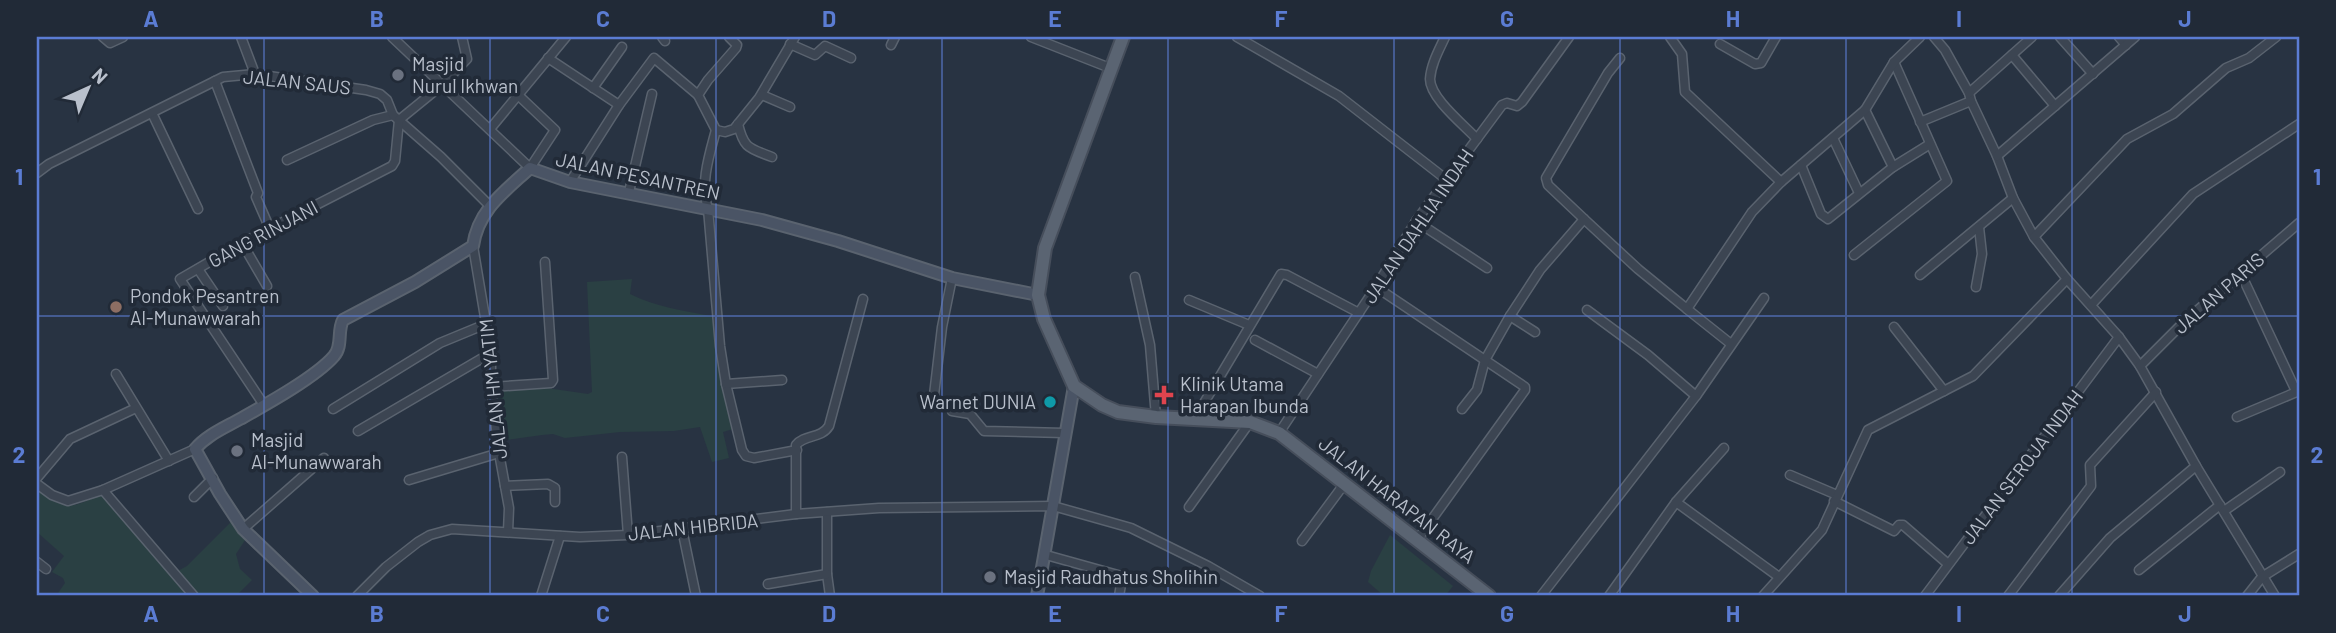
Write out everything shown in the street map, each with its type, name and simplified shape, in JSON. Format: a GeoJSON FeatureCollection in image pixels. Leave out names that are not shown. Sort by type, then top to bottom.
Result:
{"type":"FeatureCollection","features":[{"type":"Feature","properties":{"kind":"main road"},"geometry":{"type":"LineString","coordinates":[[1074,386],[1044,319],[1038,295],[1045,248],[1123,37]]}},
{"type":"Feature","properties":{"kind":"main road","name":"JALAN HARAPAN RAYA"},"geometry":{"type":"LineString","coordinates":[[1074,386],[1118,412],[1156,417],[1250,422],[1279,433],[1489,596]]}},
{"type":"Feature","properties":{"kind":"street"},"geometry":{"type":"LineString","coordinates":[[103,37],[110,43],[123,37]]}},
{"type":"Feature","properties":{"kind":"street"},"geometry":{"type":"LineString","coordinates":[[241,37],[255,74]]}},
{"type":"Feature","properties":{"kind":"street"},"geometry":{"type":"LineString","coordinates":[[392,37],[530,168],[555,130],[518,95]]}},
{"type":"Feature","properties":{"kind":"street"},"geometry":{"type":"LineString","coordinates":[[287,160],[373,120],[396,118],[442,85],[467,59],[461,37]]}},
{"type":"Feature","properties":{"kind":"street"},"geometry":{"type":"LineString","coordinates":[[490,129],[566,37]]}},
{"type":"Feature","properties":{"kind":"street"},"geometry":{"type":"LineString","coordinates":[[698,95],[708,79],[736,48],[737,45],[729,37]]}},
{"type":"Feature","properties":{"kind":"street"},"geometry":{"type":"LineString","coordinates":[[1031,37],[1110,68]]}},
{"type":"Feature","properties":{"kind":"street"},"geometry":{"type":"LineString","coordinates":[[1237,37],[1339,96],[1447,180]]}},
{"type":"Feature","properties":{"kind":"street"},"geometry":{"type":"LineString","coordinates":[[1445,37],[1432,66],[1430,82],[1437,97],[1477,139]]}},
{"type":"Feature","properties":{"kind":"street","name":"JALAN DAHLIA INDAH"},"geometry":{"type":"LineString","coordinates":[[1279,433],[1376,287],[1416,221],[1503,106],[1507,103],[1517,106],[1522,102],[1569,37]]}},
{"type":"Feature","properties":{"kind":"street"},"geometry":{"type":"LineString","coordinates":[[1670,37],[1682,54],[1685,92],[1781,182]]}},
{"type":"Feature","properties":{"kind":"street"},"geometry":{"type":"LineString","coordinates":[[1720,44],[1755,64],[1761,63],[1776,37]]}},
{"type":"Feature","properties":{"kind":"street"},"geometry":{"type":"LineString","coordinates":[[1687,309],[1744,223],[1781,182],[1865,110],[1894,62],[1920,37]]}},
{"type":"Feature","properties":{"kind":"street"},"geometry":{"type":"LineString","coordinates":[[1934,37],[1945,50],[1970,97],[2013,198],[2034,237],[2119,337],[2140,366],[2274,596]]}},
{"type":"Feature","properties":{"kind":"street"},"geometry":{"type":"LineString","coordinates":[[1920,122],[1970,97],[2032,37]]}},
{"type":"Feature","properties":{"kind":"street"},"geometry":{"type":"LineString","coordinates":[[2060,37],[2093,74]]}},
{"type":"Feature","properties":{"kind":"street"},"geometry":{"type":"LineString","coordinates":[[2119,37],[2126,45]]}},
{"type":"Feature","properties":{"kind":"street"},"geometry":{"type":"LineString","coordinates":[[1997,156],[2135,37]]}},
{"type":"Feature","properties":{"kind":"street"},"geometry":{"type":"LineString","coordinates":[[2034,237],[2129,137],[2172,114],[2226,68],[2249,58],[2276,37]]}},
{"type":"Feature","properties":{"kind":"street"},"geometry":{"type":"LineString","coordinates":[[716,130],[730,131],[738,124],[762,95],[793,40],[815,55],[825,46],[851,58]]}},
{"type":"Feature","properties":{"kind":"street"},"geometry":{"type":"LineString","coordinates":[[593,88],[622,47]]}},
{"type":"Feature","properties":{"kind":"street"},"geometry":{"type":"LineString","coordinates":[[2012,55],[2055,106]]}},
{"type":"Feature","properties":{"kind":"street"},"geometry":{"type":"LineString","coordinates":[[548,58],[619,105]]}},
{"type":"Feature","properties":{"kind":"street"},"geometry":{"type":"LineString","coordinates":[[570,182],[619,105],[654,58],[698,95],[716,130],[708,158],[704,196],[708,209],[716,314],[726,384],[742,450],[746,456],[754,458],[797,450]]}},
{"type":"Feature","properties":{"kind":"street"},"geometry":{"type":"LineString","coordinates":[[1620,58],[1546,178],[1548,185],[1638,269],[1731,344]]}},
{"type":"Feature","properties":{"kind":"street"},"geometry":{"type":"LineString","coordinates":[[1854,255],[1947,182],[1894,62]]}},
{"type":"Feature","properties":{"kind":"street","name":"JALAN SAUS"},"geometry":{"type":"LineString","coordinates":[[37,173],[49,164],[215,80],[232,75],[255,74],[374,91],[387,100],[396,118],[490,206]]}},
{"type":"Feature","properties":{"kind":"street"},"geometry":{"type":"LineString","coordinates":[[215,80],[270,229]]}},
{"type":"Feature","properties":{"kind":"street"},"geometry":{"type":"LineString","coordinates":[[629,192],[652,94]]}},
{"type":"Feature","properties":{"kind":"street"},"geometry":{"type":"LineString","coordinates":[[762,95],[790,107]]}},
{"type":"Feature","properties":{"kind":"street"},"geometry":{"type":"LineString","coordinates":[[1865,110],[1893,167]]}},
{"type":"Feature","properties":{"kind":"street"},"geometry":{"type":"LineString","coordinates":[[152,113],[198,209]]}},
{"type":"Feature","properties":{"kind":"street","name":"GANG RINJANI"},"geometry":{"type":"LineString","coordinates":[[264,405],[180,279],[242,243],[392,166],[395,161],[396,118]]}},
{"type":"Feature","properties":{"kind":"street"},"geometry":{"type":"LineString","coordinates":[[738,124],[748,148],[772,157]]}},
{"type":"Feature","properties":{"kind":"street"},"geometry":{"type":"LineString","coordinates":[[2091,305],[2195,192],[2299,124]]}},
{"type":"Feature","properties":{"kind":"street"},"geometry":{"type":"LineString","coordinates":[[1833,138],[1859,194]]}},
{"type":"Feature","properties":{"kind":"street"},"geometry":{"type":"LineString","coordinates":[[1801,165],[1821,214],[1832,218],[1893,167],[1930,144]]}},
{"type":"Feature","properties":{"kind":"street","name":"JALAN PESANTREN"},"geometry":{"type":"LineString","coordinates":[[473,246],[477,224],[490,206],[530,168],[570,182],[762,220],[838,241],[952,278],[1038,295]]}},
{"type":"Feature","properties":{"kind":"street"},"geometry":{"type":"LineString","coordinates":[[1920,275],[2013,198]]}},
{"type":"Feature","properties":{"kind":"street"},"geometry":{"type":"LineString","coordinates":[[1462,410],[1477,390],[1485,360],[1510,316],[1540,270],[1584,219]]}},
{"type":"Feature","properties":{"kind":"street"},"geometry":{"type":"LineString","coordinates":[[1416,221],[1487,268]]}},
{"type":"Feature","properties":{"kind":"street","name":"JALAN PARIS"},"geometry":{"type":"LineString","coordinates":[[2140,366],[2185,321],[2299,223]]}},
{"type":"Feature","properties":{"kind":"street"},"geometry":{"type":"LineString","coordinates":[[1976,287],[1982,254],[1979,227]]}},
{"type":"Feature","properties":{"kind":"street"},"geometry":{"type":"LineString","coordinates":[[242,243],[267,286]]}},
{"type":"Feature","properties":{"kind":"street"},"geometry":{"type":"LineString","coordinates":[[37,484],[52,495],[68,501],[103,490],[195,449],[210,436],[300,383],[335,355],[339,346],[339,328],[343,320],[415,282],[473,246]]}},
{"type":"Feature","properties":{"kind":"street","name":"JALAN HM YATIM"},"geometry":{"type":"LineString","coordinates":[[473,246],[491,353],[491,387],[509,508],[508,532]]}},
{"type":"Feature","properties":{"kind":"street"},"geometry":{"type":"LineString","coordinates":[[491,387],[551,383],[554,380],[545,262]]}},
{"type":"Feature","properties":{"kind":"street"},"geometry":{"type":"LineString","coordinates":[[198,268],[223,306]]}},
{"type":"Feature","properties":{"kind":"street"},"geometry":{"type":"LineString","coordinates":[[1195,418],[1249,325],[1283,274],[1359,313]]}},
{"type":"Feature","properties":{"kind":"street"},"geometry":{"type":"LineString","coordinates":[[2237,417],[2298,391],[2241,274]]}},
{"type":"Feature","properties":{"kind":"street"},"geometry":{"type":"LineString","coordinates":[[1135,277],[1150,345],[1156,417]]}},
{"type":"Feature","properties":{"kind":"street"},"geometry":{"type":"LineString","coordinates":[[934,395],[942,327],[952,278]]}},
{"type":"Feature","properties":{"kind":"street"},"geometry":{"type":"LineString","coordinates":[[1763,596],[1822,530],[1868,430],[1979,371],[2067,279]]}},
{"type":"Feature","properties":{"kind":"street"},"geometry":{"type":"LineString","coordinates":[[1376,287],[1522,384],[1525,390],[1417,540]]}},
{"type":"Feature","properties":{"kind":"street"},"geometry":{"type":"LineString","coordinates":[[1541,596],[1696,396],[1764,298]]}},
{"type":"Feature","properties":{"kind":"street"},"geometry":{"type":"LineString","coordinates":[[796,514],[796,445],[799,441],[820,435],[829,426],[863,299]]}},
{"type":"Feature","properties":{"kind":"street"},"geometry":{"type":"LineString","coordinates":[[1189,300],[1249,325]]}},
{"type":"Feature","properties":{"kind":"street"},"geometry":{"type":"LineString","coordinates":[[1587,310],[1648,355],[1696,396]]}},
{"type":"Feature","properties":{"kind":"street"},"geometry":{"type":"LineString","coordinates":[[1510,316],[1535,332]]}},
{"type":"Feature","properties":{"kind":"street"},"geometry":{"type":"LineString","coordinates":[[333,409],[440,343],[486,324]]}},
{"type":"Feature","properties":{"kind":"street"},"geometry":{"type":"LineString","coordinates":[[1894,327],[1944,391]]}},
{"type":"Feature","properties":{"kind":"street","name":"JALAN SEROJA INDAH"},"geometry":{"type":"LineString","coordinates":[[1925,596],[2119,337]]}},
{"type":"Feature","properties":{"kind":"street"},"geometry":{"type":"LineString","coordinates":[[1255,340],[1318,374]]}},
{"type":"Feature","properties":{"kind":"street"},"geometry":{"type":"LineString","coordinates":[[358,431],[491,353]]}},
{"type":"Feature","properties":{"kind":"street"},"geometry":{"type":"LineString","coordinates":[[116,374],[169,461]]}},
{"type":"Feature","properties":{"kind":"street"},"geometry":{"type":"LineString","coordinates":[[726,384],[782,380]]}},
{"type":"Feature","properties":{"kind":"street"},"geometry":{"type":"LineString","coordinates":[[1037,596],[1074,386]]}},
{"type":"Feature","properties":{"kind":"street"},"geometry":{"type":"LineString","coordinates":[[2008,596],[2091,486],[2090,465],[2156,392]]}},
{"type":"Feature","properties":{"kind":"street"},"geometry":{"type":"LineString","coordinates":[[37,478],[70,439],[136,408]]}},
{"type":"Feature","properties":{"kind":"street"},"geometry":{"type":"LineString","coordinates":[[952,411],[970,414],[984,431],[1064,433]]}},
{"type":"Feature","properties":{"kind":"street"},"geometry":{"type":"LineString","coordinates":[[1189,508],[1250,422]]}},
{"type":"Feature","properties":{"kind":"street"},"geometry":{"type":"LineString","coordinates":[[1609,596],[1676,502],[1724,448]]}},
{"type":"Feature","properties":{"kind":"street"},"geometry":{"type":"LineString","coordinates":[[195,449],[243,528],[313,596]]}},
{"type":"Feature","properties":{"kind":"street"},"geometry":{"type":"LineString","coordinates":[[409,480],[499,453]]}},
{"type":"Feature","properties":{"kind":"street"},"geometry":{"type":"LineString","coordinates":[[622,457],[628,534]]}},
{"type":"Feature","properties":{"kind":"street"},"geometry":{"type":"LineString","coordinates":[[243,528],[324,458]]}},
{"type":"Feature","properties":{"kind":"street"},"geometry":{"type":"LineString","coordinates":[[2059,596],[2109,538],[2196,466]]}},
{"type":"Feature","properties":{"kind":"street"},"geometry":{"type":"LineString","coordinates":[[2139,570],[2222,508],[2280,472]]}},
{"type":"Feature","properties":{"kind":"street"},"geometry":{"type":"LineString","coordinates":[[1790,475],[1894,531],[1899,525],[1903,526],[1948,564]]}},
{"type":"Feature","properties":{"kind":"street"},"geometry":{"type":"LineString","coordinates":[[194,497],[213,478]]}},
{"type":"Feature","properties":{"kind":"street"},"geometry":{"type":"LineString","coordinates":[[1302,541],[1345,483]]}},
{"type":"Feature","properties":{"kind":"street"},"geometry":{"type":"LineString","coordinates":[[505,486],[548,484],[555,488],[555,502]]}},
{"type":"Feature","properties":{"kind":"street"},"geometry":{"type":"LineString","coordinates":[[103,490],[194,596]]}},
{"type":"Feature","properties":{"kind":"street"},"geometry":{"type":"LineString","coordinates":[[1676,502],[1779,578]]}},
{"type":"Feature","properties":{"kind":"street","name":"JALAN HIBRIDA"},"geometry":{"type":"LineString","coordinates":[[358,596],[386,568],[430,534],[452,529],[559,537],[628,534],[796,514],[879,508],[1053,506],[1131,528],[1208,566],[1259,596]]}},
{"type":"Feature","properties":{"kind":"street"},"geometry":{"type":"LineString","coordinates":[[827,512],[827,575],[830,596]]}},
{"type":"Feature","properties":{"kind":"street"},"geometry":{"type":"LineString","coordinates":[[682,529],[696,596]]}},
{"type":"Feature","properties":{"kind":"street"},"geometry":{"type":"LineString","coordinates":[[541,596],[559,537]]}},
{"type":"Feature","properties":{"kind":"street"},"geometry":{"type":"LineString","coordinates":[[2248,596],[2262,577],[2299,554]]}},
{"type":"Feature","properties":{"kind":"street"},"geometry":{"type":"LineString","coordinates":[[1046,555],[1118,575],[1122,579],[1119,596]]}},
{"type":"Feature","properties":{"kind":"street"},"geometry":{"type":"LineString","coordinates":[[37,562],[46,569]]}},
{"type":"Feature","properties":{"kind":"street"},"geometry":{"type":"LineString","coordinates":[[768,584],[827,575]]}},
{"type":"Feature","properties":{"kind":"green space"},"geometry":{"type":"Polygon","coordinates":[[[632,279],[630,294],[660,305],[712,316],[733,429],[723,432],[729,458],[712,462],[700,427],[565,438],[553,434],[500,441],[493,390],[533,386],[588,394],[592,392],[587,282],[632,279]]]}},
{"type":"Feature","properties":{"kind":"green space"},"geometry":{"type":"Polygon","coordinates":[[[37,488],[55,501],[69,505],[76,505],[103,493],[172,574],[187,566],[233,520],[247,537],[236,554],[240,569],[252,580],[236,596],[56,596],[65,583],[63,578],[52,572],[64,556],[37,532],[37,488]]]}},
{"type":"Feature","properties":{"kind":"green space"},"geometry":{"type":"Polygon","coordinates":[[[1390,535],[1453,586],[1445,596],[1384,596],[1368,582],[1390,535]]]}},
{"type":"Feature","properties":{"kind":"place","name":"Masjid Nurul Ikhwan"},"geometry":{"type":"Point","coordinates":[398,75]}},
{"type":"Feature","properties":{"kind":"place","name":"Pondok Pesantren Al-Munawwarah"},"geometry":{"type":"Point","coordinates":[116,307]}},
{"type":"Feature","properties":{"kind":"place","name":"Klinik Utama Harapan Ibunda"},"geometry":{"type":"Point","coordinates":[1164,395]}},
{"type":"Feature","properties":{"kind":"place","name":"Warnet DUNIA"},"geometry":{"type":"Point","coordinates":[1050,402]}},
{"type":"Feature","properties":{"kind":"place","name":"Masjid Al-Munawwarah"},"geometry":{"type":"Point","coordinates":[237,451]}},
{"type":"Feature","properties":{"kind":"place","name":"Masjid Raudhatus Sholihin"},"geometry":{"type":"Point","coordinates":[990,577]}}]}
